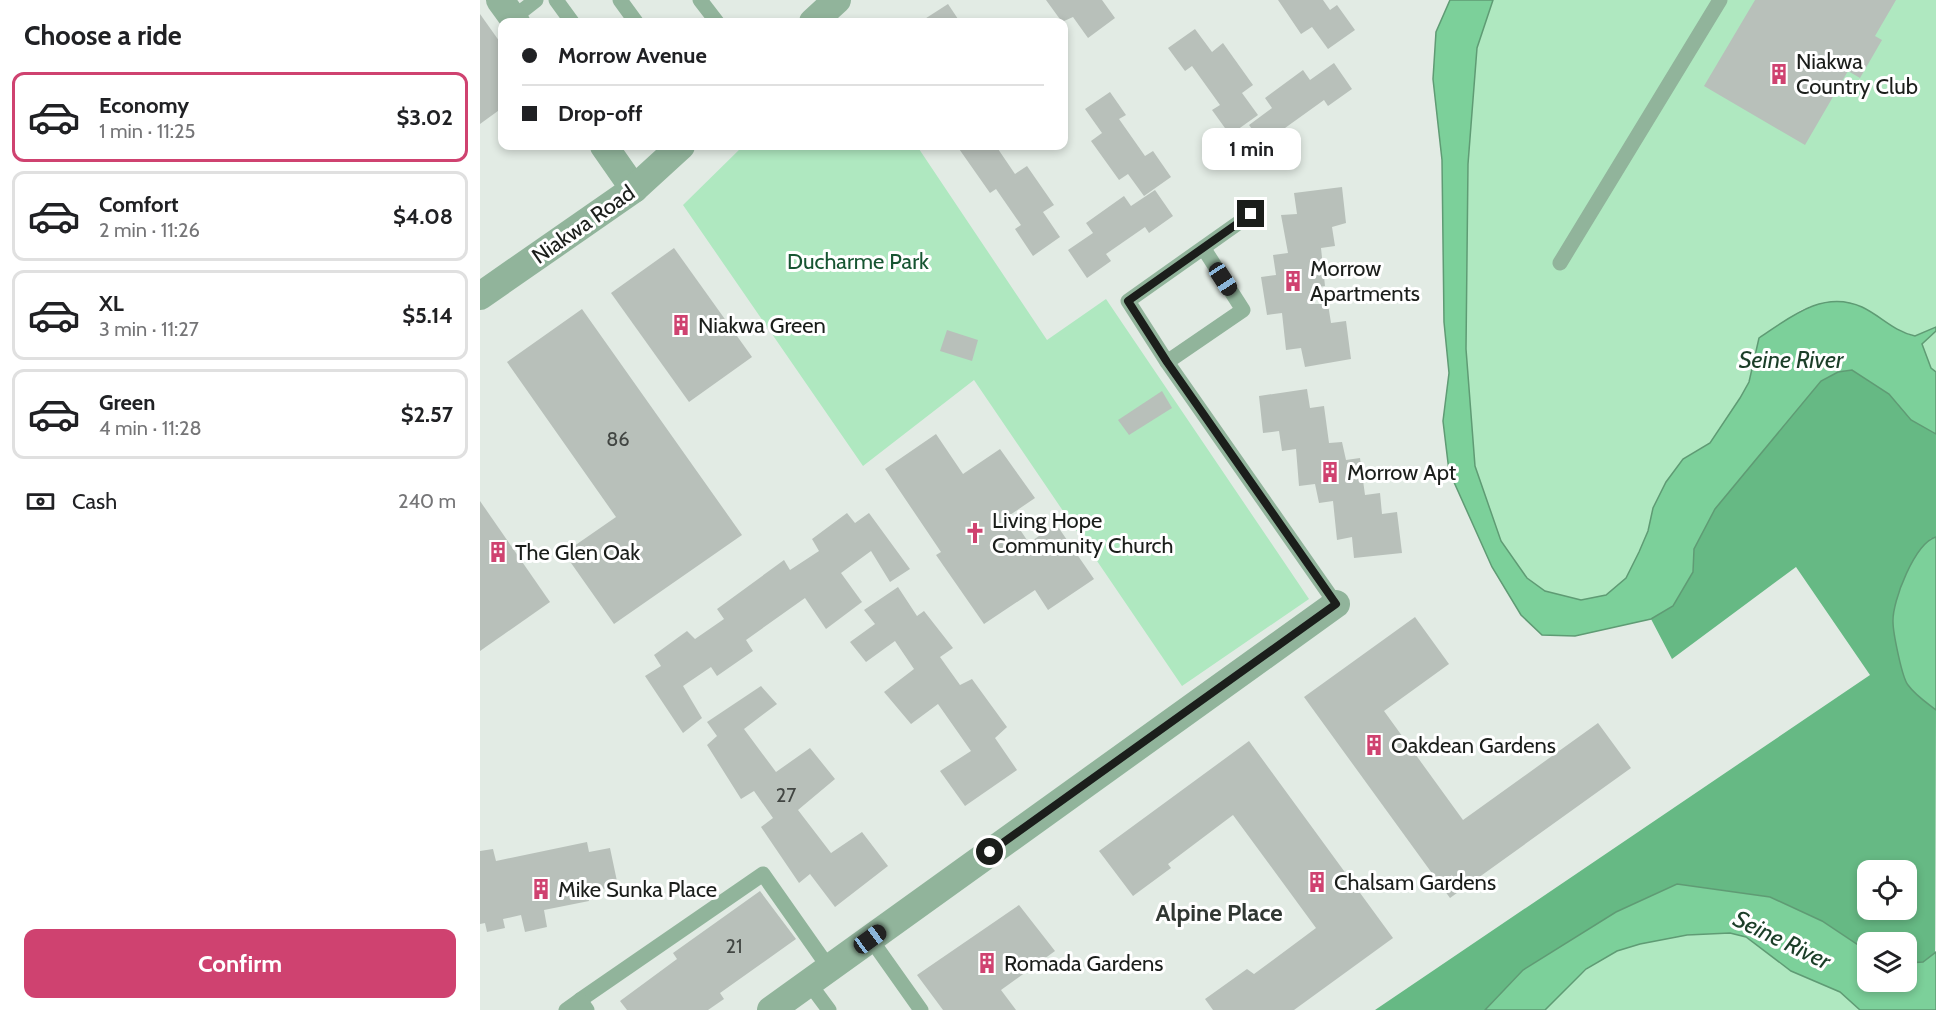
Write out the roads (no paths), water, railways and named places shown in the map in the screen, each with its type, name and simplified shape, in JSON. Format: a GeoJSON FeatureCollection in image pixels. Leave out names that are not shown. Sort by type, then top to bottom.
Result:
{"type":"FeatureCollection","features":[{"type":"Feature","properties":{"kind":"street"},"geometry":{"type":"LineString","coordinates":[[817,18],[837,0]]}},
{"type":"Feature","properties":{"kind":"street"},"geometry":{"type":"LineString","coordinates":[[607,150],[634,189]]}},
{"type":"Feature","properties":{"kind":"street","name":"Niakwa Road"},"geometry":{"type":"LineString","coordinates":[[480,296],[634,189],[677,150]]}},
{"type":"Feature","properties":{"kind":"street"},"geometry":{"type":"LineString","coordinates":[[771,1010],[1336,604]]}},
{"type":"Feature","properties":{"kind":"lane"},"geometry":{"type":"LineString","coordinates":[[510,13],[536,0]]}},
{"type":"Feature","properties":{"kind":"lane"},"geometry":{"type":"LineString","coordinates":[[556,0],[569,18]]}},
{"type":"Feature","properties":{"kind":"lane"},"geometry":{"type":"LineString","coordinates":[[620,0],[633,18]]}},
{"type":"Feature","properties":{"kind":"lane"},"geometry":{"type":"LineString","coordinates":[[700,0],[714,18]]}},
{"type":"Feature","properties":{"kind":"lane"},"geometry":{"type":"LineString","coordinates":[[1560,263],[1720,0]]}},
{"type":"Feature","properties":{"kind":"lane"},"geometry":{"type":"LineString","coordinates":[[1251,214],[1128,301],[1167,362],[1336,604]]}},
{"type":"Feature","properties":{"kind":"lane"},"geometry":{"type":"LineString","coordinates":[[1167,362],[1243,310],[1204,249]]}},
{"type":"Feature","properties":{"kind":"lane"},"geometry":{"type":"LineString","coordinates":[[566,1010],[584,1005],[763,874],[819,975],[830,1010]]}},
{"type":"Feature","properties":{"kind":"lane"},"geometry":{"type":"LineString","coordinates":[[870,939],[921,1010]]}},
{"type":"Feature","properties":{"kind":"water","name":"Seine River"},"geometry":{"type":"Polygon","coordinates":[[[1450,0],[1493,0],[1477,48],[1468,164],[1466,349],[1475,466],[1501,541],[1527,578],[1545,591],[1581,600],[1606,595],[1626,578],[1648,531],[1653,508],[1666,482],[1683,459],[1710,443],[1749,382],[1759,338],[1807,308],[1834,301],[1848,302],[1862,307],[1900,331],[1915,336],[1936,327],[1936,331],[1922,344],[1931,368],[1936,372],[1936,434],[1911,420],[1889,394],[1852,370],[1838,372],[1821,381],[1715,509],[1694,549],[1693,572],[1673,606],[1651,619],[1575,636],[1542,635],[1521,615],[1492,567],[1449,471],[1443,421],[1449,373],[1444,322],[1442,160],[1433,79],[1436,32],[1450,0]]]}},
{"type":"Feature","properties":{"kind":"water"},"geometry":{"type":"Polygon","coordinates":[[[1936,537],[1936,710],[1921,699],[1906,681],[1898,655],[1893,622],[1896,601],[1906,574],[1920,550],[1936,537]]]}},
{"type":"Feature","properties":{"kind":"water","name":"Seine River"},"geometry":{"type":"Polygon","coordinates":[[[1677,884],[1770,897],[1822,921],[1857,944],[1857,992],[1917,992],[1917,962],[1923,962],[1936,952],[1936,1010],[1860,1010],[1840,992],[1791,971],[1746,937],[1730,933],[1687,935],[1617,951],[1586,969],[1545,1010],[1485,1010],[1523,970],[1616,912],[1677,884]]]}},
{"type":"Feature","properties":{"kind":"place","name":"Niakwa Country Club"},"geometry":{"type":"Point","coordinates":[1779,74]}},
{"type":"Feature","properties":{"kind":"place","name":"Morrow Apartments"},"geometry":{"type":"Point","coordinates":[1293,281]}},
{"type":"Feature","properties":{"kind":"place","name":"Niakwa Green"},"geometry":{"type":"Point","coordinates":[681,325]}},
{"type":"Feature","properties":{"kind":"place","name":"Morrow Apt"},"geometry":{"type":"Point","coordinates":[1330,472]}},
{"type":"Feature","properties":{"kind":"place","name":"Living Hope Community Church"},"geometry":{"type":"Point","coordinates":[975,533]}},
{"type":"Feature","properties":{"kind":"place","name":"The Glen Oak"},"geometry":{"type":"Point","coordinates":[498,552]}},
{"type":"Feature","properties":{"kind":"place","name":"Oakdean Gardens"},"geometry":{"type":"Point","coordinates":[1374,745]}},
{"type":"Feature","properties":{"kind":"place","name":"Chalsam Gardens"},"geometry":{"type":"Point","coordinates":[1317,882]}},
{"type":"Feature","properties":{"kind":"place","name":"Mike Sunka Place"},"geometry":{"type":"Point","coordinates":[541,889]}},
{"type":"Feature","properties":{"kind":"place","name":"Romada Gardens"},"geometry":{"type":"Point","coordinates":[987,963]}},
{"type":"Feature","properties":{"kind":"district","name":"Alpine Place"},"geometry":{"type":"Point","coordinates":[1219,913]}},
{"type":"Feature","properties":{"kind":"park label","name":"Ducharme Park"},"geometry":{"type":"Point","coordinates":[858,261]}}]}
